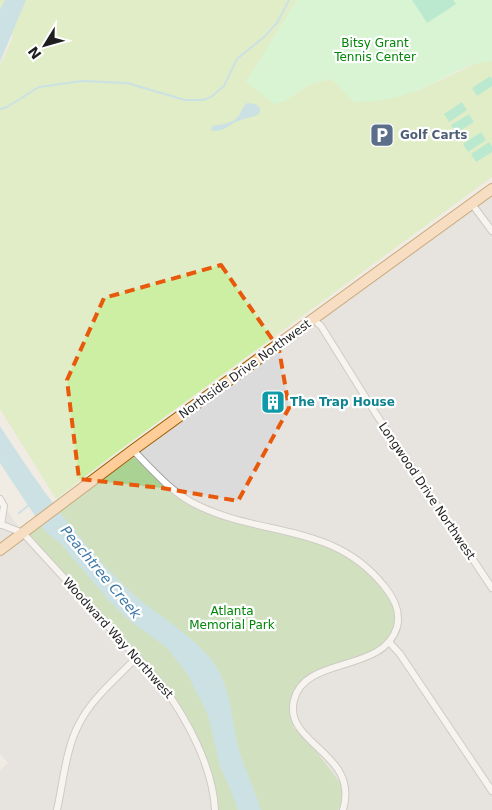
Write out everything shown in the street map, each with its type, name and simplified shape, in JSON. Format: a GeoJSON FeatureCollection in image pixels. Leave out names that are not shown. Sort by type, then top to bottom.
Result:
{"type":"FeatureCollection","features":[{"type":"Feature","properties":{"kind":"main road","name":"Northside Drive Northwest"},"geometry":{"type":"LineString","coordinates":[[0,550],[133,450],[492,189]]}},
{"type":"Feature","properties":{"kind":"street"},"geometry":{"type":"LineString","coordinates":[[472,204],[492,231]]}},
{"type":"Feature","properties":{"kind":"street","name":"Longwood Drive Northwest"},"geometry":{"type":"LineString","coordinates":[[313,319],[321,326],[376,414],[492,588]]}},
{"type":"Feature","properties":{"kind":"street"},"geometry":{"type":"LineString","coordinates":[[133,450],[165,484],[179,495],[197,505],[225,516],[317,539],[338,548],[358,561],[380,581],[396,603],[398,624],[389,642],[376,653],[310,678],[300,686],[294,698],[293,713],[298,727],[332,760],[342,775],[346,795],[343,810]]}},
{"type":"Feature","properties":{"kind":"street"},"geometry":{"type":"LineString","coordinates":[[0,499],[4,506],[0,524],[23,533]]}},
{"type":"Feature","properties":{"kind":"street","name":"Woodward Way Northwest"},"geometry":{"type":"LineString","coordinates":[[23,533],[137,657],[171,698],[190,731],[210,780],[215,810]]}},
{"type":"Feature","properties":{"kind":"street"},"geometry":{"type":"LineString","coordinates":[[389,642],[400,654],[492,791]]}},
{"type":"Feature","properties":{"kind":"street"},"geometry":{"type":"LineString","coordinates":[[57,810],[70,747],[78,724],[95,700],[137,657]]}},
{"type":"Feature","properties":{"kind":"highlighted area"},"geometry":{"type":"Polygon","coordinates":[[[221,265],[279,349],[289,408],[238,501],[162,488],[79,479],[67,380],[104,298],[221,265]]]}},
{"type":"Feature","properties":{"kind":"shaded area","name":"Golf Carts"},"geometry":{"type":"Polygon","coordinates":[[[386,126],[392,136],[378,143],[373,133],[386,126]]]}},
{"type":"Feature","properties":{"kind":"shaded area"},"geometry":{"type":"Polygon","coordinates":[[[492,189],[492,810],[338,810],[344,801],[313,747],[293,727],[291,699],[306,679],[400,617],[376,572],[340,550],[201,509],[165,487],[134,457],[492,189]]]}},
{"type":"Feature","properties":{"kind":"shaded area"},"geometry":{"type":"Polygon","coordinates":[[[0,499],[21,531],[141,656],[183,710],[203,751],[218,799],[218,810],[0,810],[0,770],[8,763],[0,754],[0,499]]]}},
{"type":"Feature","properties":{"kind":"green space"},"geometry":{"type":"Polygon","coordinates":[[[0,0],[297,0],[246,82],[283,102],[309,85],[332,79],[354,102],[418,91],[479,62],[492,61],[492,177],[117,452],[56,499],[0,409],[0,65],[13,37],[0,22],[0,0]]]}},
{"type":"Feature","properties":{"kind":"green space","name":"Bitsy Grant Tennis Center"},"geometry":{"type":"Polygon","coordinates":[[[297,0],[492,0],[492,61],[473,65],[419,90],[387,99],[354,102],[332,79],[309,85],[283,102],[274,104],[246,82],[297,0]]]}},
{"type":"Feature","properties":{"kind":"green space"},"geometry":{"type":"Polygon","coordinates":[[[412,0],[453,0],[456,4],[427,23],[412,0]]]}},
{"type":"Feature","properties":{"kind":"green space"},"geometry":{"type":"Polygon","coordinates":[[[490,76],[492,86],[477,96],[472,88],[490,76]]]}},
{"type":"Feature","properties":{"kind":"green space"},"geometry":{"type":"Polygon","coordinates":[[[462,102],[467,110],[449,122],[444,114],[462,102]]]}},
{"type":"Feature","properties":{"kind":"green space"},"geometry":{"type":"Polygon","coordinates":[[[469,114],[474,122],[456,133],[451,125],[469,114]]]}},
{"type":"Feature","properties":{"kind":"green space"},"geometry":{"type":"Polygon","coordinates":[[[481,132],[486,140],[468,152],[463,144],[481,132]]]}},
{"type":"Feature","properties":{"kind":"green space"},"geometry":{"type":"Polygon","coordinates":[[[489,142],[492,152],[476,162],[471,154],[489,142]]]}},
{"type":"Feature","properties":{"kind":"green space","name":"Atlanta Memorial Park"},"geometry":{"type":"Polygon","coordinates":[[[134,457],[165,487],[201,509],[340,550],[376,571],[400,617],[391,643],[306,679],[291,699],[293,727],[313,747],[341,784],[344,801],[338,810],[218,810],[218,799],[203,751],[183,710],[141,656],[21,531],[57,515],[66,505],[134,457]]]}},
{"type":"Feature","properties":{"kind":"water"},"geometry":{"type":"Polygon","coordinates":[[[5,0],[26,0],[0,62],[0,10],[5,0]]]}},
{"type":"Feature","properties":{"kind":"water"},"geometry":{"type":"Polygon","coordinates":[[[247,103],[256,104],[260,108],[260,113],[237,121],[219,131],[211,130],[212,126],[234,120],[247,103]]]}},
{"type":"Feature","properties":{"kind":"water","name":"Peachtree Creek"},"geometry":{"type":"Polygon","coordinates":[[[0,426],[44,492],[94,554],[131,592],[198,645],[216,666],[229,697],[240,753],[261,810],[238,810],[220,767],[208,715],[188,675],[166,647],[130,621],[111,603],[60,543],[45,531],[0,463],[0,426]]]}},
{"type":"Feature","properties":{"kind":"waterway"},"geometry":{"type":"LineString","coordinates":[[0,109],[7,107],[39,87],[82,81],[127,83],[185,100],[203,100],[211,97],[224,86],[237,59],[264,37],[277,23],[289,0]]}},
{"type":"Feature","properties":{"kind":"waterway"},"geometry":{"type":"LineString","coordinates":[[19,513],[29,505]]}},
{"type":"Feature","properties":{"kind":"place","name":"Golf Carts"},"geometry":{"type":"Point","coordinates":[382,135]}},
{"type":"Feature","properties":{"kind":"place","name":"The Trap House"},"geometry":{"type":"Point","coordinates":[273,402]}}]}
